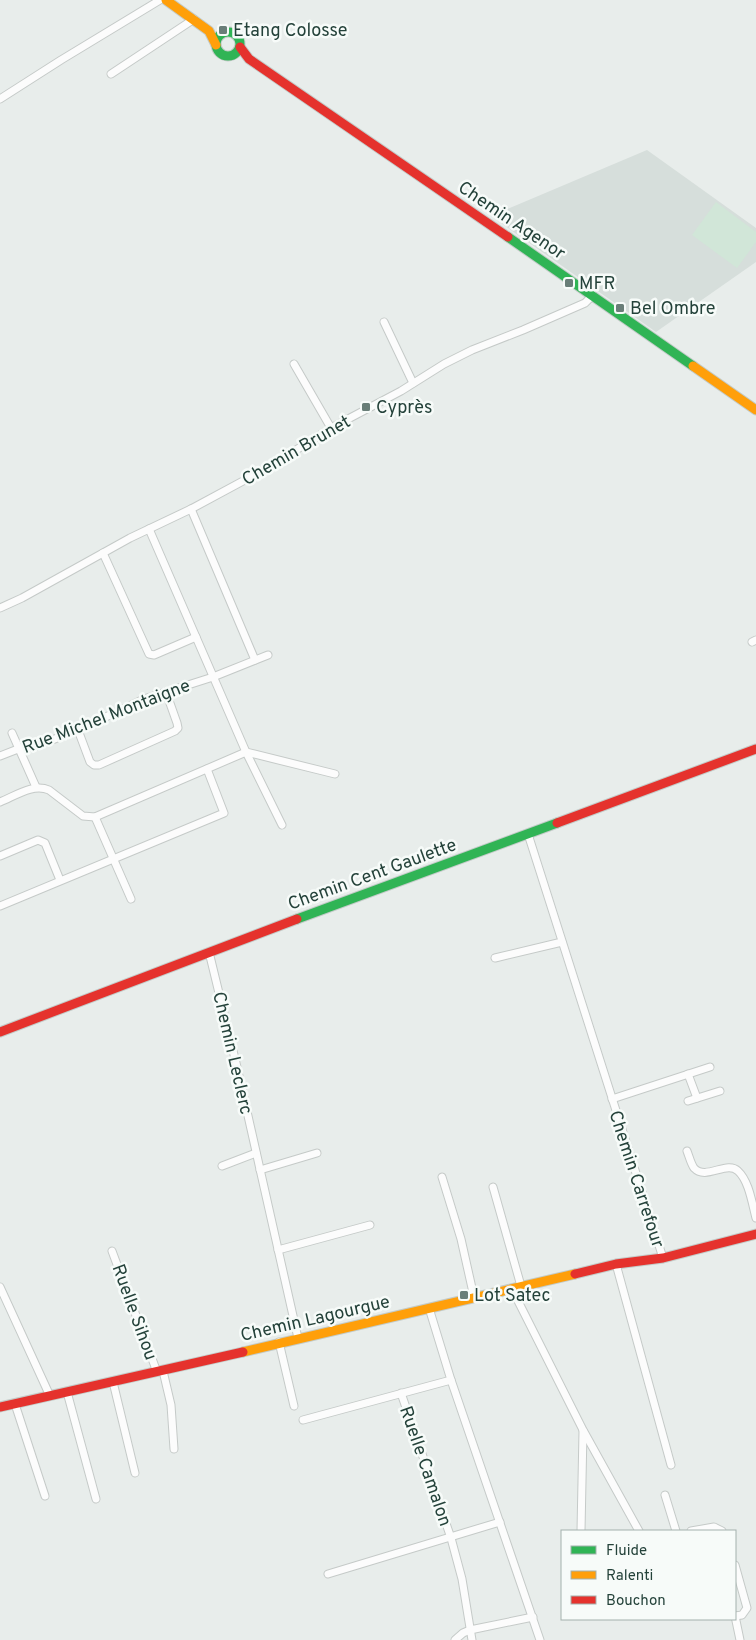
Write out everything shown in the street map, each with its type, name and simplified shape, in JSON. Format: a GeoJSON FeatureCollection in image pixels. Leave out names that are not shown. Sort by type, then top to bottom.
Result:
{"type":"FeatureCollection","features":[{"type":"Feature","properties":{"kind":"street"},"geometry":{"type":"LineString","coordinates":[[0,99],[160,0]]}},
{"type":"Feature","properties":{"kind":"street","name":"Chemin Agenor"},"geometry":{"type":"LineString","coordinates":[[166,0],[209,31],[220,54],[249,59]]}},
{"type":"Feature","properties":{"kind":"street"},"geometry":{"type":"LineString","coordinates":[[111,74],[194,19]]}},
{"type":"Feature","properties":{"kind":"street","name":"Chemin Agenor"},"geometry":{"type":"LineString","coordinates":[[209,31],[223,34],[229,32],[236,35],[240,40],[240,47],[249,59],[593,295],[756,410]]}},
{"type":"Feature","properties":{"kind":"street"},"geometry":{"type":"LineString","coordinates":[[216,45],[218,38],[223,34]]}},
{"type":"Feature","properties":{"kind":"street"},"geometry":{"type":"LineString","coordinates":[[234,55],[240,47]]}},
{"type":"Feature","properties":{"kind":"street","name":"Chemin Brunet"},"geometry":{"type":"LineString","coordinates":[[0,608],[269,467],[331,428],[414,383],[444,364],[472,350],[590,300],[593,295]]}},
{"type":"Feature","properties":{"kind":"street"},"geometry":{"type":"LineString","coordinates":[[384,322],[414,383]]}},
{"type":"Feature","properties":{"kind":"street"},"geometry":{"type":"LineString","coordinates":[[294,364],[331,428]]}},
{"type":"Feature","properties":{"kind":"street"},"geometry":{"type":"LineString","coordinates":[[191,509],[255,660]]}},
{"type":"Feature","properties":{"kind":"street"},"geometry":{"type":"LineString","coordinates":[[149,529],[246,752],[282,825]]}},
{"type":"Feature","properties":{"kind":"street"},"geometry":{"type":"LineString","coordinates":[[103,553],[149,654],[154,655],[196,637]]}},
{"type":"Feature","properties":{"kind":"street","name":"Rue Michel Montaigne"},"geometry":{"type":"LineString","coordinates":[[0,756],[18,749],[34,747],[78,730],[144,699],[213,677],[268,655]]}},
{"type":"Feature","properties":{"kind":"street"},"geometry":{"type":"LineString","coordinates":[[78,730],[90,762],[98,765],[178,728],[166,692]]}},
{"type":"Feature","properties":{"kind":"street"},"geometry":{"type":"LineString","coordinates":[[12,733],[36,787]]}},
{"type":"Feature","properties":{"kind":"street","name":"Chemin Cent Gaulette"},"geometry":{"type":"LineString","coordinates":[[0,1032],[209,952],[756,749]]}},
{"type":"Feature","properties":{"kind":"street"},"geometry":{"type":"LineString","coordinates":[[0,802],[36,787],[43,787],[83,816],[96,817],[246,752],[335,774]]}},
{"type":"Feature","properties":{"kind":"street"},"geometry":{"type":"LineString","coordinates":[[0,906],[224,813],[207,769]]}},
{"type":"Feature","properties":{"kind":"street"},"geometry":{"type":"LineString","coordinates":[[96,817],[131,900]]}},
{"type":"Feature","properties":{"kind":"street","name":"Chemin Carrefour"},"geometry":{"type":"LineString","coordinates":[[528,834],[663,1258]]}},
{"type":"Feature","properties":{"kind":"street"},"geometry":{"type":"LineString","coordinates":[[0,856],[38,840],[45,843],[60,880]]}},
{"type":"Feature","properties":{"kind":"street"},"geometry":{"type":"LineString","coordinates":[[495,958],[562,942]]}},
{"type":"Feature","properties":{"kind":"street","name":"Chemin Leclerc"},"geometry":{"type":"LineString","coordinates":[[209,952],[298,1338]]}},
{"type":"Feature","properties":{"kind":"street","name":"Chemin Carrefour"},"geometry":{"type":"LineString","coordinates":[[612,1099],[710,1067]]}},
{"type":"Feature","properties":{"kind":"street"},"geometry":{"type":"LineString","coordinates":[[688,1074],[697,1098]]}},
{"type":"Feature","properties":{"kind":"street"},"geometry":{"type":"LineString","coordinates":[[688,1101],[720,1091]]}},
{"type":"Feature","properties":{"kind":"street"},"geometry":{"type":"LineString","coordinates":[[687,1151],[693,1168],[696,1170],[708,1172],[730,1167],[740,1172],[746,1184],[756,1218]]}},
{"type":"Feature","properties":{"kind":"street"},"geometry":{"type":"LineString","coordinates":[[260,1170],[317,1153]]}},
{"type":"Feature","properties":{"kind":"street"},"geometry":{"type":"LineString","coordinates":[[222,1166],[256,1154]]}},
{"type":"Feature","properties":{"kind":"street"},"geometry":{"type":"LineString","coordinates":[[442,1177],[461,1239],[474,1297]]}},
{"type":"Feature","properties":{"kind":"street"},"geometry":{"type":"LineString","coordinates":[[493,1187],[522,1286]]}},
{"type":"Feature","properties":{"kind":"street"},"geometry":{"type":"LineString","coordinates":[[278,1250],[370,1225]]}},
{"type":"Feature","properties":{"kind":"street","name":"Chemin Lagourgue"},"geometry":{"type":"LineString","coordinates":[[0,1407],[160,1372],[279,1342],[616,1264],[663,1258],[756,1234]]}},
{"type":"Feature","properties":{"kind":"street","name":"Ruelle Sihou"},"geometry":{"type":"LineString","coordinates":[[112,1251],[160,1372]]}},
{"type":"Feature","properties":{"kind":"street"},"geometry":{"type":"LineString","coordinates":[[616,1264],[671,1465]]}},
{"type":"Feature","properties":{"kind":"street"},"geometry":{"type":"LineString","coordinates":[[0,1287],[50,1396]]}},
{"type":"Feature","properties":{"kind":"street"},"geometry":{"type":"LineString","coordinates":[[508,1289],[517,1299],[583,1430],[638,1530]]}},
{"type":"Feature","properties":{"kind":"street"},"geometry":{"type":"LineString","coordinates":[[429,1308],[451,1380],[540,1640]]}},
{"type":"Feature","properties":{"kind":"street"},"geometry":{"type":"LineString","coordinates":[[279,1342],[294,1406]]}},
{"type":"Feature","properties":{"kind":"street"},"geometry":{"type":"LineString","coordinates":[[160,1372],[172,1406],[174,1449]]}},
{"type":"Feature","properties":{"kind":"street","name":"Ruelle Camalon"},"geometry":{"type":"LineString","coordinates":[[303,1420],[451,1380]]}},
{"type":"Feature","properties":{"kind":"street"},"geometry":{"type":"LineString","coordinates":[[113,1382],[135,1473]]}},
{"type":"Feature","properties":{"kind":"street"},"geometry":{"type":"LineString","coordinates":[[67,1392],[96,1499]]}},
{"type":"Feature","properties":{"kind":"street","name":"Ruelle Camalon"},"geometry":{"type":"LineString","coordinates":[[401,1394],[451,1538],[462,1579],[472,1640]]}},
{"type":"Feature","properties":{"kind":"street"},"geometry":{"type":"LineString","coordinates":[[15,1404],[45,1496]]}},
{"type":"Feature","properties":{"kind":"street"},"geometry":{"type":"LineString","coordinates":[[580,1530],[583,1430]]}},
{"type":"Feature","properties":{"kind":"street"},"geometry":{"type":"LineString","coordinates":[[665,1495],[676,1530]]}},
{"type":"Feature","properties":{"kind":"street","name":"Ruelle Camalon"},"geometry":{"type":"LineString","coordinates":[[328,1574],[500,1522]]}},
{"type":"Feature","properties":{"kind":"street"},"geometry":{"type":"LineString","coordinates":[[696,1530],[714,1527],[720,1530]]}},
{"type":"Feature","properties":{"kind":"street"},"geometry":{"type":"LineString","coordinates":[[736,1570],[747,1608],[742,1615],[736,1616]]}},
{"type":"Feature","properties":{"kind":"street"},"geometry":{"type":"LineString","coordinates":[[455,1640],[463,1632],[533,1617]]}},
{"type":"Feature","properties":{"kind":"street"},"geometry":{"type":"LineString","coordinates":[[736,1620],[740,1640]]}},
{"type":"Feature","properties":{"kind":"shaded area"},"geometry":{"type":"Polygon","coordinates":[[[647,150],[756,228],[756,262],[656,332],[491,216],[647,150]]]}},
{"type":"Feature","properties":{"kind":"green space"},"geometry":{"type":"Polygon","coordinates":[[[716,202],[756,232],[756,242],[737,268],[692,235],[716,202]]]}},
{"type":"Feature","properties":{"kind":"traffic: fast"},"geometry":{"type":"LineString","coordinates":[[228,32],[233,33],[239,39],[240,44],[239,49],[233,55],[228,56],[223,55],[217,49],[216,44],[217,39],[223,33],[228,32]]}},
{"type":"Feature","properties":{"kind":"traffic: fast"},"geometry":{"type":"LineString","coordinates":[[508,237],[693,366]]}},
{"type":"Feature","properties":{"kind":"traffic: fast"},"geometry":{"type":"LineString","coordinates":[[297,919],[557,823]]}},
{"type":"Feature","properties":{"kind":"traffic: slow"},"geometry":{"type":"LineString","coordinates":[[166,0],[209,31],[216,45]]}},
{"type":"Feature","properties":{"kind":"traffic: slow"},"geometry":{"type":"LineString","coordinates":[[693,366],[756,410]]}},
{"type":"Feature","properties":{"kind":"traffic: slow"},"geometry":{"type":"LineString","coordinates":[[243,1352],[575,1274]]}},
{"type":"Feature","properties":{"kind":"traffic: jam"},"geometry":{"type":"LineString","coordinates":[[240,47],[249,59],[508,237]]}},
{"type":"Feature","properties":{"kind":"traffic: jam"},"geometry":{"type":"LineString","coordinates":[[557,823],[756,749]]}},
{"type":"Feature","properties":{"kind":"traffic: jam"},"geometry":{"type":"LineString","coordinates":[[0,1032],[297,919]]}},
{"type":"Feature","properties":{"kind":"traffic: jam"},"geometry":{"type":"LineString","coordinates":[[575,1274],[616,1264],[663,1258],[756,1234]]}},
{"type":"Feature","properties":{"kind":"traffic: jam"},"geometry":{"type":"LineString","coordinates":[[0,1407],[243,1352]]}},
{"type":"Feature","properties":{"kind":"place","name":"Etang Colosse"},"geometry":{"type":"Point","coordinates":[223,30]}},
{"type":"Feature","properties":{"kind":"place","name":"MFR"},"geometry":{"type":"Point","coordinates":[569,283]}},
{"type":"Feature","properties":{"kind":"place","name":"Bel Ombre"},"geometry":{"type":"Point","coordinates":[620,308]}},
{"type":"Feature","properties":{"kind":"place","name":"Cyprès"},"geometry":{"type":"Point","coordinates":[366,407]}},
{"type":"Feature","properties":{"kind":"place","name":"Lot Satec"},"geometry":{"type":"Point","coordinates":[464,1295]}}]}
